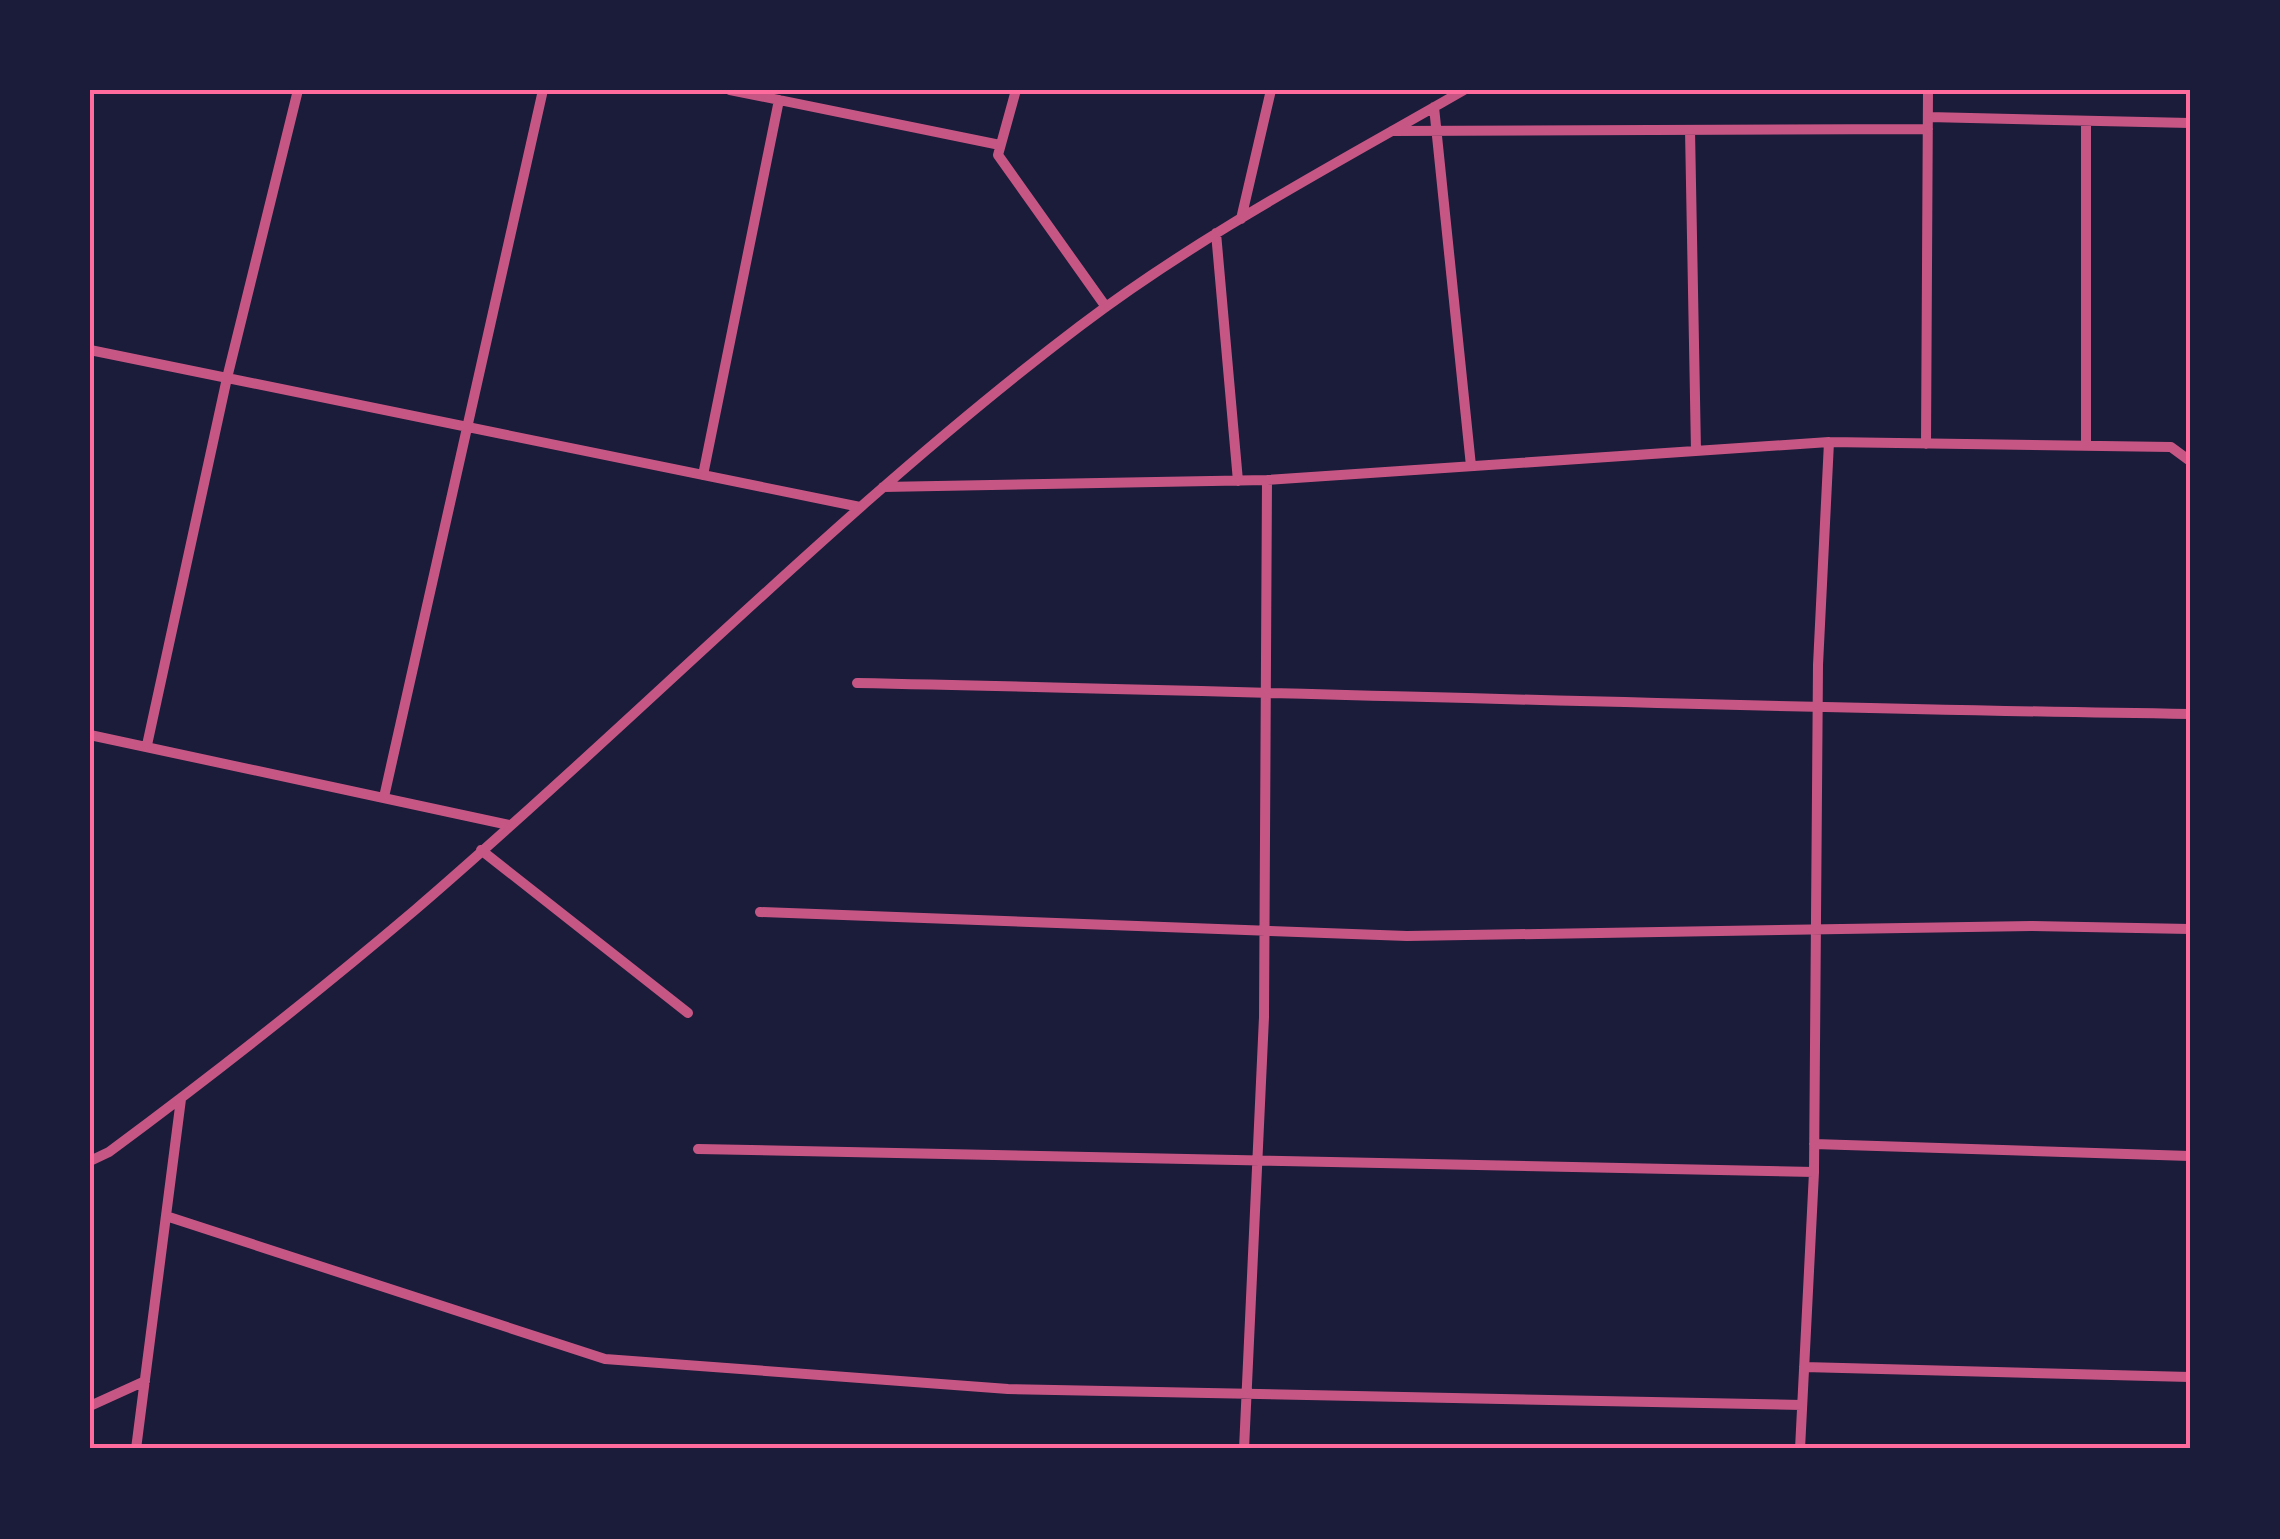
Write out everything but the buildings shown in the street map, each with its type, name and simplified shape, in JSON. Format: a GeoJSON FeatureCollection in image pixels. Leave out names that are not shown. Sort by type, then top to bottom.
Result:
{"type":"FeatureCollection","features":[{"type":"Feature","properties":{"kind":"street"},"geometry":{"type":"LineString","coordinates":[[147,744],[227,378],[298,90]]}},
{"type":"Feature","properties":{"kind":"street"},"geometry":{"type":"LineString","coordinates":[[384,797],[543,90]]}},
{"type":"Feature","properties":{"kind":"street"},"geometry":{"type":"LineString","coordinates":[[730,90],[1000,146]]}},
{"type":"Feature","properties":{"kind":"street"},"geometry":{"type":"LineString","coordinates":[[1016,90],[998,155],[1106,307]]}},
{"type":"Feature","properties":{"kind":"street"},"geometry":{"type":"LineString","coordinates":[[1241,219],[1270,90]]}},
{"type":"Feature","properties":{"kind":"street"},"geometry":{"type":"LineString","coordinates":[[90,1161],[223,1068],[417,908],[860,507],[1106,307],[1180,254],[1464,90]]}},
{"type":"Feature","properties":{"kind":"street"},"geometry":{"type":"LineString","coordinates":[[1926,444],[1928,90]]}},
{"type":"Feature","properties":{"kind":"street"},"geometry":{"type":"LineString","coordinates":[[703,475],[779,100]]}},
{"type":"Feature","properties":{"kind":"street"},"geometry":{"type":"LineString","coordinates":[[1434,107],[1471,466]]}},
{"type":"Feature","properties":{"kind":"street"},"geometry":{"type":"LineString","coordinates":[[1391,132],[1690,130],[2086,120],[2190,123]]}},
{"type":"Feature","properties":{"kind":"street"},"geometry":{"type":"LineString","coordinates":[[2086,120],[2086,446]]}},
{"type":"Feature","properties":{"kind":"street"},"geometry":{"type":"LineString","coordinates":[[1690,130],[1696,451]]}},
{"type":"Feature","properties":{"kind":"street"},"geometry":{"type":"LineString","coordinates":[[1216,233],[1238,481]]}},
{"type":"Feature","properties":{"kind":"street"},"geometry":{"type":"LineString","coordinates":[[90,350],[860,507]]}},
{"type":"Feature","properties":{"kind":"street"},"geometry":{"type":"LineString","coordinates":[[882,488],[1267,480],[1829,442],[2171,447],[2190,461]]}},
{"type":"Feature","properties":{"kind":"street"},"geometry":{"type":"LineString","coordinates":[[1800,1449],[1814,1172],[1817,709],[1829,442]]}},
{"type":"Feature","properties":{"kind":"street"},"geometry":{"type":"LineString","coordinates":[[1244,1449],[1264,931],[1267,480]]}},
{"type":"Feature","properties":{"kind":"street"},"geometry":{"type":"LineString","coordinates":[[858,682],[1817,709],[2190,714]]}},
{"type":"Feature","properties":{"kind":"street"},"geometry":{"type":"LineString","coordinates":[[90,734],[509,825]]}},
{"type":"Feature","properties":{"kind":"street"},"geometry":{"type":"LineString","coordinates":[[481,850],[688,1013]]}},
{"type":"Feature","properties":{"kind":"street"},"geometry":{"type":"LineString","coordinates":[[760,912],[1407,936],[2032,926],[2190,929]]}},
{"type":"Feature","properties":{"kind":"street"},"geometry":{"type":"LineString","coordinates":[[136,1449],[180,1099]]}},
{"type":"Feature","properties":{"kind":"street"},"geometry":{"type":"LineString","coordinates":[[1814,1144],[2190,1156]]}},
{"type":"Feature","properties":{"kind":"street"},"geometry":{"type":"LineString","coordinates":[[698,1149],[1814,1172]]}},
{"type":"Feature","properties":{"kind":"street"},"geometry":{"type":"LineString","coordinates":[[166,1216],[604,1359],[1008,1389],[1802,1405]]}},
{"type":"Feature","properties":{"kind":"street"},"geometry":{"type":"LineString","coordinates":[[1804,1367],[2190,1377]]}},
{"type":"Feature","properties":{"kind":"street"},"geometry":{"type":"LineString","coordinates":[[90,1406],[145,1380]]}}]}
